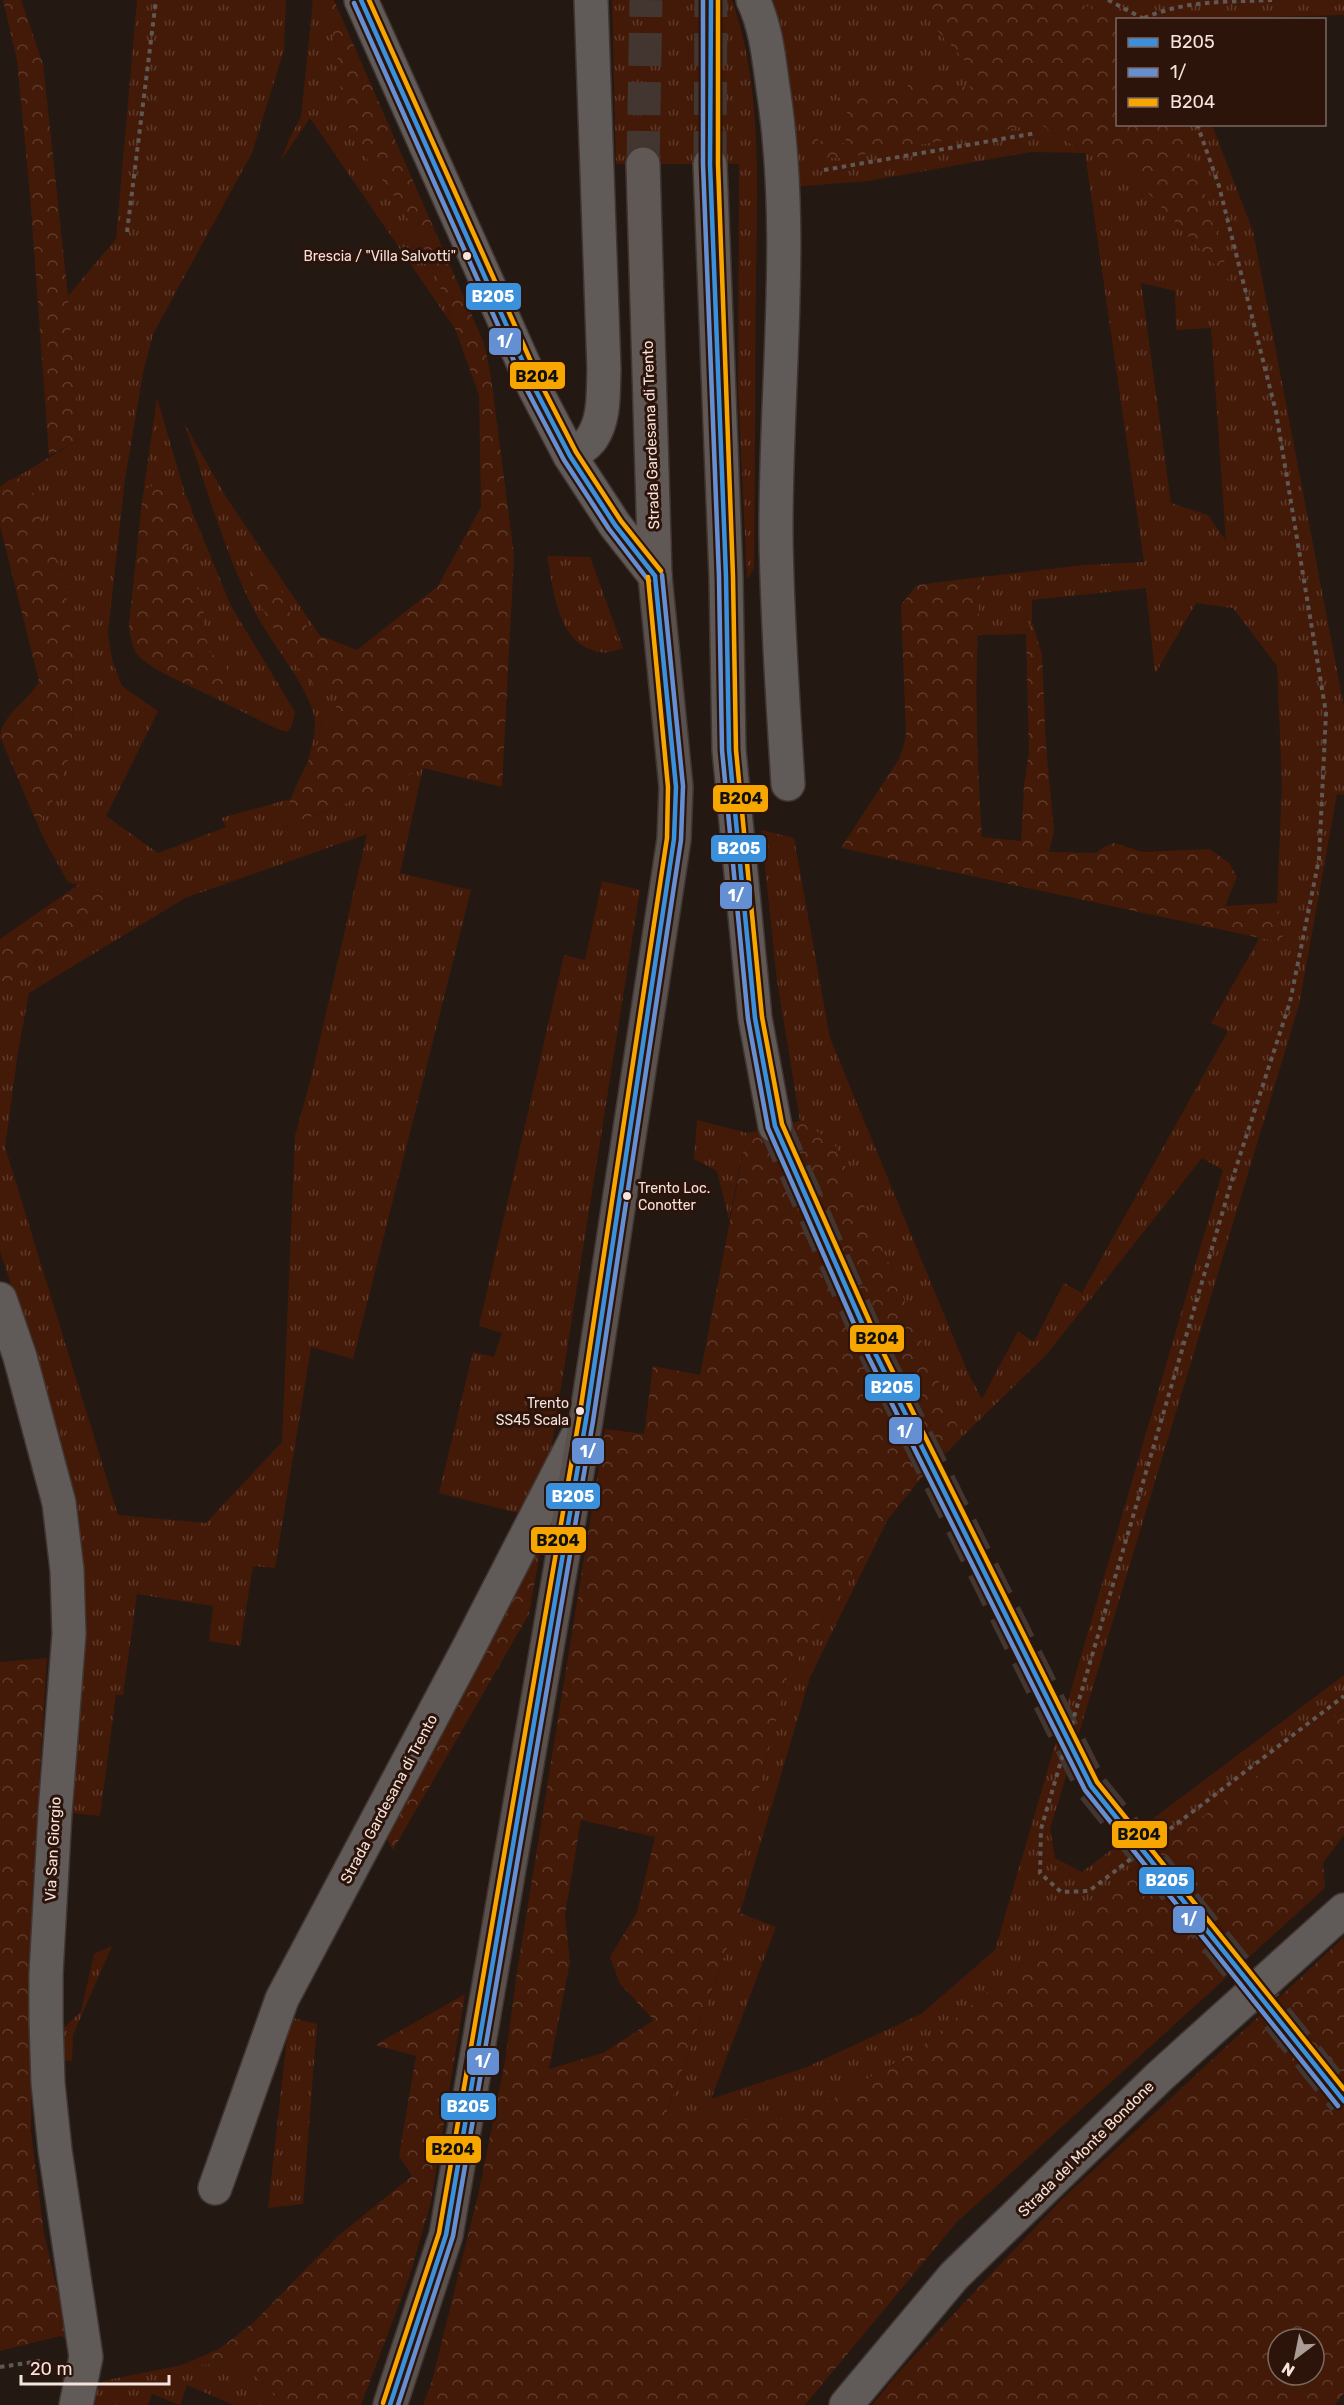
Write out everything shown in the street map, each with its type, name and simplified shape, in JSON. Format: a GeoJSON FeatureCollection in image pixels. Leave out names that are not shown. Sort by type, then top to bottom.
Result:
{"type":"FeatureCollection","features":[{"type":"Feature","properties":{"kind":"highway","name":"Strada Gardesana di Trento"},"geometry":{"type":"LineString","coordinates":[[643,164],[655,576]]}},
{"type":"Feature","properties":{"kind":"highway"},"geometry":{"type":"LineString","coordinates":[[710,164],[726,577],[729,750],[755,1018],[775,1126]]}},
{"type":"Feature","properties":{"kind":"main road","name":"Strada Gardesana di Trento"},"geometry":{"type":"LineString","coordinates":[[390,2405],[446,2235],[586,1420],[674,839],[676,787],[655,576]]}},
{"type":"Feature","properties":{"kind":"street"},"geometry":{"type":"LineString","coordinates":[[361,0],[534,387],[570,456],[615,525],[655,576]]}},
{"type":"Feature","properties":{"kind":"street"},"geometry":{"type":"LineString","coordinates":[[570,456],[591,440],[599,424],[603,402],[604,370],[591,0]]}},
{"type":"Feature","properties":{"kind":"street"},"geometry":{"type":"LineString","coordinates":[[753,0],[763,28],[781,149],[782,317],[776,534],[780,657],[788,784]]}},
{"type":"Feature","properties":{"kind":"street","name":"Via San Giorgio"},"geometry":{"type":"LineString","coordinates":[[0,1299],[20,1357],[58,1503],[67,1570],[69,1634],[55,1813],[46,1974],[46,2019],[48,2083],[55,2150],[86,2357],[76,2405]]}},
{"type":"Feature","properties":{"kind":"street","name":"Strada Gardesana di Trento"},"geometry":{"type":"LineString","coordinates":[[215,2188],[282,1999],[469,1647],[586,1420]]}},
{"type":"Feature","properties":{"kind":"street","name":"Strada del Monte Bondone"},"geometry":{"type":"LineString","coordinates":[[846,2405],[954,2276],[1159,2077],[1344,1910]]}},
{"type":"Feature","properties":{"kind":"path"},"geometry":{"type":"LineString","coordinates":[[127,232],[156,0]]}},
{"type":"Feature","properties":{"kind":"path"},"geometry":{"type":"LineString","coordinates":[[1108,0],[1142,18]]}},
{"type":"Feature","properties":{"kind":"path"},"geometry":{"type":"LineString","coordinates":[[1146,18],[1168,8],[1206,2],[1272,0]]}},
{"type":"Feature","properties":{"kind":"path"},"geometry":{"type":"LineString","coordinates":[[1198,126],[1219,186],[1276,412],[1326,713],[1318,859],[1290,1002],[1228,1191],[1041,1829],[1040,1872],[1061,1892],[1089,1891],[1344,1696]]}},
{"type":"Feature","properties":{"kind":"path"},"geometry":{"type":"LineString","coordinates":[[781,149],[824,170],[1036,133]]}},
{"type":"Feature","properties":{"kind":"green space"},"geometry":{"type":"Polygon","coordinates":[[[3,0],[21,0],[43,64],[68,296],[78,430],[73,443],[49,456],[30,195],[17,60],[3,0]]]}},
{"type":"Feature","properties":{"kind":"green space"},"geometry":{"type":"Polygon","coordinates":[[[137,0],[286,0],[284,50],[252,153],[153,334],[143,373],[125,479],[108,633],[112,660],[122,686],[158,711],[106,816],[158,853],[226,827],[221,818],[290,799],[282,828],[378,791],[423,768],[400,873],[471,890],[353,1359],[311,1347],[275,1568],[253,1566],[240,1646],[209,1641],[213,1606],[137,1594],[123,1695],[116,1695],[100,1816],[71,1813],[86,1603],[80,1555],[33,1349],[0,1252],[0,990],[129,888],[102,892],[68,882],[37,823],[49,810],[72,749],[73,646],[64,579],[32,489],[17,477],[73,443],[78,430],[68,296],[116,239],[137,0]],[[367,834],[185,898],[29,993],[5,1147],[118,1515],[206,1523],[282,1442],[295,1136],[312,1074],[367,834]]]}},
{"type":"Feature","properties":{"kind":"green space"},"geometry":{"type":"Polygon","coordinates":[[[313,0],[325,0],[337,53],[343,113],[354,140],[401,206],[431,262],[455,329],[310,118],[280,162],[301,117],[313,0]]]}},
{"type":"Feature","properties":{"kind":"green space"},"geometry":{"type":"Polygon","coordinates":[[[325,0],[334,0],[484,343],[491,377],[514,555],[502,787],[423,768],[378,791],[281,828],[293,793],[343,692],[318,690],[293,662],[255,596],[250,571],[257,567],[279,584],[288,611],[320,636],[357,650],[438,586],[481,507],[479,395],[431,262],[401,206],[354,140],[343,113],[337,53],[325,0]]]}},
{"type":"Feature","properties":{"kind":"green space"},"geometry":{"type":"Polygon","coordinates":[[[612,0],[732,0],[742,34],[753,103],[757,174],[754,568],[747,580],[738,385],[739,164],[616,164],[612,0]]]}},
{"type":"Feature","properties":{"kind":"green space"},"geometry":{"type":"Polygon","coordinates":[[[764,0],[921,0],[935,28],[988,85],[948,85],[911,74],[907,88],[896,98],[858,89],[839,96],[851,121],[845,143],[826,145],[803,130],[806,150],[960,136],[1040,124],[1085,153],[1031,152],[868,181],[792,187],[764,0]]]}},
{"type":"Feature","properties":{"kind":"green space"},"geometry":{"type":"Polygon","coordinates":[[[921,0],[1067,0],[1114,15],[1116,18],[1116,126],[1176,126],[1199,173],[1230,281],[1122,165],[1085,153],[1040,124],[843,158],[813,154],[791,132],[803,130],[826,145],[845,143],[851,121],[839,96],[858,89],[896,98],[907,88],[911,74],[948,85],[987,85],[935,28],[921,0]]]}},
{"type":"Feature","properties":{"kind":"green space"},"geometry":{"type":"Polygon","coordinates":[[[1067,0],[1344,0],[1344,15],[1116,19],[1114,15],[1067,0]]]}},
{"type":"Feature","properties":{"kind":"green space"},"geometry":{"type":"Polygon","coordinates":[[[1176,126],[1212,126],[1253,231],[1344,707],[1344,795],[1337,794],[1299,1005],[1050,1829],[1055,1858],[1082,1872],[1344,1675],[1344,1710],[1084,1906],[1018,1967],[917,2050],[833,2099],[782,2120],[720,2120],[666,2115],[740,1913],[776,1927],[711,2099],[807,2067],[921,2014],[995,1950],[1223,1170],[1202,1158],[1047,1354],[962,1437],[856,1186],[833,1142],[800,1121],[777,980],[761,830],[794,838],[830,1038],[969,1375],[982,1399],[1018,1331],[1034,1342],[1064,1283],[1082,1293],[1228,1031],[1211,1023],[1260,937],[1284,942],[1277,903],[1282,785],[1277,666],[1233,608],[1196,603],[1155,674],[1146,588],[1032,600],[1032,621],[1026,634],[976,635],[981,577],[1083,565],[1144,562],[1085,153],[1122,165],[1229,280],[1199,173],[1176,126]],[[1141,283],[1171,503],[1208,515],[1226,541],[1211,328],[1176,330],[1175,291],[1141,283]]]}},
{"type":"Feature","properties":{"kind":"green space"},"geometry":{"type":"Polygon","coordinates":[[[157,398],[186,497],[231,606],[295,712],[292,725],[287,732],[153,667],[137,654],[129,626],[142,502],[157,398]]]}},
{"type":"Feature","properties":{"kind":"green space"},"geometry":{"type":"Polygon","coordinates":[[[184,423],[226,497],[320,636],[357,650],[355,670],[322,738],[308,761],[315,726],[310,702],[296,676],[262,625],[244,590],[225,543],[184,423]]]}},
{"type":"Feature","properties":{"kind":"green space"},"geometry":{"type":"Polygon","coordinates":[[[17,477],[32,489],[64,579],[73,646],[72,749],[49,810],[37,823],[0,737],[6,720],[39,681],[0,526],[0,487],[17,477]]]}},
{"type":"Feature","properties":{"kind":"green space"},"geometry":{"type":"Polygon","coordinates":[[[162,482],[174,485],[188,499],[192,530],[186,551],[204,604],[203,623],[209,651],[226,667],[233,682],[230,691],[212,696],[183,683],[143,660],[137,654],[133,644],[129,626],[142,502],[147,488],[162,482]]]}},
{"type":"Feature","properties":{"kind":"green space"},"geometry":{"type":"Polygon","coordinates":[[[547,556],[590,557],[623,648],[600,652],[586,647],[575,639],[566,628],[560,614],[547,556]]]}},
{"type":"Feature","properties":{"kind":"green space"},"geometry":{"type":"Polygon","coordinates":[[[981,577],[977,642],[977,707],[982,837],[1021,841],[1024,785],[1029,752],[1026,634],[1032,621],[1042,655],[1046,747],[1054,831],[1049,852],[1096,853],[1114,843],[1143,852],[1210,849],[1229,863],[1237,877],[1225,906],[1277,903],[1284,943],[841,848],[899,759],[906,737],[901,605],[917,585],[981,577]]]}},
{"type":"Feature","properties":{"kind":"green space"},"geometry":{"type":"Polygon","coordinates":[[[602,881],[640,890],[549,1463],[522,1514],[439,1493],[473,1352],[494,1357],[502,1333],[479,1326],[564,955],[585,960],[602,881]]]}},
{"type":"Feature","properties":{"kind":"green space"},"geometry":{"type":"Polygon","coordinates":[[[78,885],[102,892],[130,887],[0,990],[0,939],[78,885]]]}},
{"type":"Feature","properties":{"kind":"green space"},"geometry":{"type":"Polygon","coordinates":[[[697,1120],[747,1133],[729,1220],[717,1171],[694,1159],[697,1120]]]}},
{"type":"Feature","properties":{"kind":"green space"},"geometry":{"type":"Polygon","coordinates":[[[800,1121],[833,1142],[856,1186],[962,1437],[921,1478],[888,1519],[788,1674],[742,1856],[740,1913],[666,2114],[720,2120],[782,2120],[833,2099],[917,2050],[1018,1967],[1084,1906],[1344,1710],[1344,1835],[1323,1863],[1325,1888],[957,2222],[805,2405],[423,2405],[432,2381],[479,2191],[505,2061],[517,1972],[605,1429],[644,1434],[653,1366],[700,1375],[747,1133],[800,1121]],[[581,1820],[565,1914],[570,1962],[549,2069],[603,2053],[654,2020],[620,1984],[610,1957],[637,1912],[655,1837],[581,1820]]]}},
{"type":"Feature","properties":{"kind":"green space"},"geometry":{"type":"Polygon","coordinates":[[[888,1519],[810,1677],[740,1913],[742,1856],[788,1674],[888,1519]]]}},
{"type":"Feature","properties":{"kind":"green space"},"geometry":{"type":"Polygon","coordinates":[[[544,1530],[529,1614],[393,1850],[384,1834],[544,1530]]]}},
{"type":"Feature","properties":{"kind":"green space"},"geometry":{"type":"Polygon","coordinates":[[[47,1658],[32,1896],[31,2132],[44,2233],[69,2340],[60,2336],[0,2351],[0,1662],[47,1658]]]}},
{"type":"Feature","properties":{"kind":"green space"},"geometry":{"type":"Polygon","coordinates":[[[1344,1937],[1344,2393],[1335,2405],[872,2405],[899,2372],[1060,2201],[1344,1937]]]}},
{"type":"Feature","properties":{"kind":"green space"},"geometry":{"type":"Polygon","coordinates":[[[112,1946],[73,2035],[72,2061],[62,2060],[59,2033],[81,2011],[94,1954],[112,1946]]]}},
{"type":"Feature","properties":{"kind":"green space"},"geometry":{"type":"Polygon","coordinates":[[[465,1994],[431,2202],[409,2278],[361,2405],[277,2405],[275,2394],[246,2368],[217,2364],[182,2365],[219,2349],[253,2323],[339,2235],[412,2176],[399,2156],[416,2056],[375,2045],[465,1994]]]}},
{"type":"Feature","properties":{"kind":"green space"},"geometry":{"type":"Polygon","coordinates":[[[293,2018],[317,2024],[303,2204],[268,2208],[288,2029],[293,2018]]]}},
{"type":"Feature","properties":{"kind":"green space"},"geometry":{"type":"Polygon","coordinates":[[[217,2364],[246,2368],[275,2394],[277,2405],[234,2405],[187,2385],[180,2405],[152,2394],[148,2405],[94,2405],[97,2390],[103,2381],[182,2365],[217,2364]]]}},
{"type":"Feature","properties":{"kind":"tunnel"},"geometry":{"type":"LineString","coordinates":[[643,164],[646,0]]}},
{"type":"Feature","properties":{"kind":"tunnel"},"geometry":{"type":"LineString","coordinates":[[710,164],[711,0]]}},
{"type":"Feature","properties":{"kind":"tunnel"},"geometry":{"type":"LineString","coordinates":[[775,1126],[876,1355],[1091,1786],[1344,2101]]}},
{"type":"Feature","properties":{"kind":"transit line","name":"B205"},"geometry":{"type":"LineString","coordinates":[[361,0],[534,387],[570,456],[615,525],[655,576]]}},
{"type":"Feature","properties":{"kind":"transit line","name":"B204"},"geometry":{"type":"LineString","coordinates":[[369,0],[541,384],[576,452],[621,521],[661,571]]}},
{"type":"Feature","properties":{"kind":"transit line","name":"1/"},"geometry":{"type":"LineString","coordinates":[[703,0],[703,164],[719,577],[722,750],[748,1019],[768,1128],[869,1358],[1085,1790],[1338,2106]]}},
{"type":"Feature","properties":{"kind":"transit line","name":"B205"},"geometry":{"type":"LineString","coordinates":[[711,0],[710,164],[726,577],[729,750],[755,1018],[775,1126],[876,1355],[1091,1786],[1344,2101]]}},
{"type":"Feature","properties":{"kind":"transit line","name":"B204"},"geometry":{"type":"LineString","coordinates":[[718,0],[718,164],[733,577],[736,750],[762,1017],[782,1124],[883,1352],[1097,1782],[1344,2089]]}},
{"type":"Feature","properties":{"kind":"transit line","name":"1/"},"geometry":{"type":"LineString","coordinates":[[354,3],[527,390],[564,460],[609,529],[649,581]]}},
{"type":"Feature","properties":{"kind":"transit line","name":"1/"},"geometry":{"type":"LineString","coordinates":[[398,2405],[453,2236],[593,1421],[681,840],[683,786],[662,575]]}},
{"type":"Feature","properties":{"kind":"transit line","name":"B205"},"geometry":{"type":"LineString","coordinates":[[390,2405],[446,2235],[586,1420],[674,839],[676,787],[655,576]]}},
{"type":"Feature","properties":{"kind":"transit line","name":"B204"},"geometry":{"type":"LineString","coordinates":[[383,2403],[439,2233],[579,1419],[667,838],[668,787],[648,577]]}},
{"type":"Feature","properties":{"kind":"place","name":"Brescia / \"Villa Salvotti\""},"geometry":{"type":"Point","coordinates":[467,256]}},
{"type":"Feature","properties":{"kind":"place","name":"Trento Loc. Conotter"},"geometry":{"type":"Point","coordinates":[627,1196]}},
{"type":"Feature","properties":{"kind":"place","name":"Trento SS45 Scala"},"geometry":{"type":"Point","coordinates":[580,1411]}}]}
